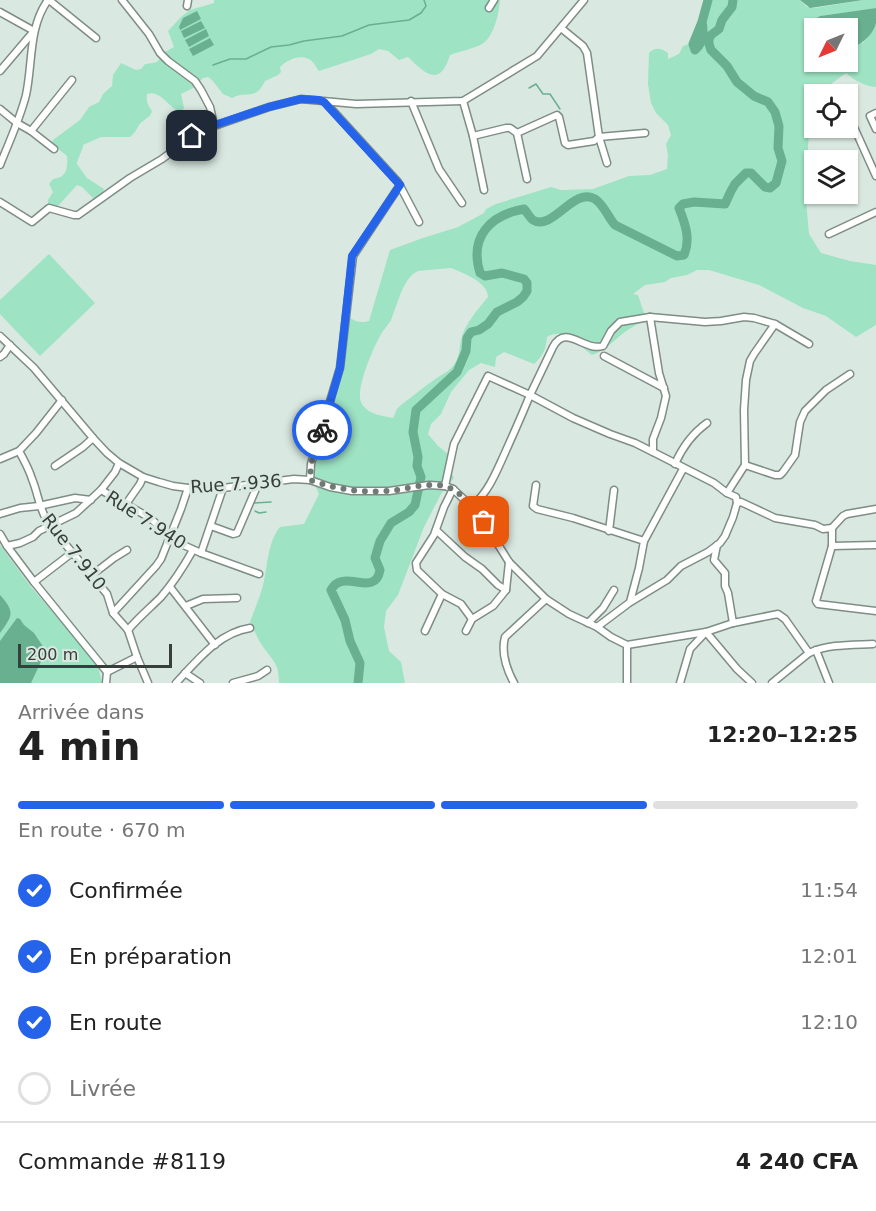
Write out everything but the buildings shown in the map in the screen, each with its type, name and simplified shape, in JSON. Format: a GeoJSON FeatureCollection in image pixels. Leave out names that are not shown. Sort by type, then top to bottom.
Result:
{"type":"FeatureCollection","features":[{"type":"Feature","properties":{"kind":"street"},"geometry":{"type":"LineString","coordinates":[[0,165],[2,153],[17,123],[28,82],[34,31],[48,0],[96,38]]}},
{"type":"Feature","properties":{"kind":"street"},"geometry":{"type":"LineString","coordinates":[[122,0],[149,34],[160,53],[195,81],[210,107],[214,125]]}},
{"type":"Feature","properties":{"kind":"street"},"geometry":{"type":"LineString","coordinates":[[489,8],[494,0]]}},
{"type":"Feature","properties":{"kind":"street"},"geometry":{"type":"LineString","coordinates":[[0,202],[32,222],[51,208],[78,215],[200,131],[269,107],[301,99],[356,104],[463,100],[537,56],[584,0]]}},
{"type":"Feature","properties":{"kind":"street"},"geometry":{"type":"LineString","coordinates":[[0,12],[34,31]]}},
{"type":"Feature","properties":{"kind":"street"},"geometry":{"type":"LineString","coordinates":[[561,28],[583,46],[587,53],[599,137],[608,163]]}},
{"type":"Feature","properties":{"kind":"street"},"geometry":{"type":"LineString","coordinates":[[0,71],[34,31]]}},
{"type":"Feature","properties":{"kind":"street"},"geometry":{"type":"LineString","coordinates":[[31,131],[72,80]]}},
{"type":"Feature","properties":{"kind":"street"},"geometry":{"type":"LineString","coordinates":[[463,100],[484,190]]}},
{"type":"Feature","properties":{"kind":"street"},"geometry":{"type":"LineString","coordinates":[[411,101],[439,169],[462,203]]}},
{"type":"Feature","properties":{"kind":"street"},"geometry":{"type":"LineString","coordinates":[[324,102],[400,185],[419,222]]}},
{"type":"Feature","properties":{"kind":"street"},"geometry":{"type":"LineString","coordinates":[[0,109],[54,150]]}},
{"type":"Feature","properties":{"kind":"street"},"geometry":{"type":"LineString","coordinates":[[876,113],[870,116],[876,129]]}},
{"type":"Feature","properties":{"kind":"street"},"geometry":{"type":"LineString","coordinates":[[517,134],[557,115],[567,145],[594,141],[599,137],[645,133]]}},
{"type":"Feature","properties":{"kind":"street"},"geometry":{"type":"LineString","coordinates":[[473,136],[510,128],[517,134],[527,179]]}},
{"type":"Feature","properties":{"kind":"street"},"geometry":{"type":"LineString","coordinates":[[858,136],[876,176]]}},
{"type":"Feature","properties":{"kind":"street"},"geometry":{"type":"LineString","coordinates":[[310,480],[311,464],[340,368],[352,256],[400,185]]}},
{"type":"Feature","properties":{"kind":"street"},"geometry":{"type":"LineString","coordinates":[[829,234],[876,212]]}},
{"type":"Feature","properties":{"kind":"street"},"geometry":{"type":"LineString","coordinates":[[650,317],[659,373],[666,396],[653,439],[652,452]]}},
{"type":"Feature","properties":{"kind":"street"},"geometry":{"type":"LineString","coordinates":[[472,507],[491,483],[556,341],[562,337],[568,336],[587,345],[601,347],[620,322],[650,317],[705,322],[744,317],[775,324],[809,345]]}},
{"type":"Feature","properties":{"kind":"street"},"geometry":{"type":"LineString","coordinates":[[727,493],[745,465],[744,410],[750,361],[775,324]]}},
{"type":"Feature","properties":{"kind":"street","name":"Rue 7.936"},"geometry":{"type":"LineString","coordinates":[[0,336],[34,368],[107,453],[143,477],[188,488],[223,488],[284,480],[310,480],[352,491],[389,491],[429,485],[445,486],[453,489],[472,507],[509,562],[546,598],[569,614],[627,645]]}},
{"type":"Feature","properties":{"kind":"street"},"geometry":{"type":"LineString","coordinates":[[0,357],[10,345]]}},
{"type":"Feature","properties":{"kind":"street"},"geometry":{"type":"LineString","coordinates":[[604,356],[663,388]]}},
{"type":"Feature","properties":{"kind":"street"},"geometry":{"type":"LineString","coordinates":[[745,465],[780,475],[795,455],[800,423],[805,411],[826,390],[850,374]]}},
{"type":"Feature","properties":{"kind":"street"},"geometry":{"type":"LineString","coordinates":[[445,486],[454,444],[488,376],[573,418],[635,443],[714,483],[736,497],[737,503],[726,536],[717,545],[681,566],[668,580],[629,603],[597,627]]}},
{"type":"Feature","properties":{"kind":"street"},"geometry":{"type":"LineString","coordinates":[[0,459],[19,452],[62,400]]}},
{"type":"Feature","properties":{"kind":"street"},"geometry":{"type":"LineString","coordinates":[[675,464],[680,453],[698,430],[707,423]]}},
{"type":"Feature","properties":{"kind":"street"},"geometry":{"type":"LineString","coordinates":[[55,466],[93,438]]}},
{"type":"Feature","properties":{"kind":"street","name":"Rue 7.910"},"geometry":{"type":"LineString","coordinates":[[19,452],[33,481],[39,506],[50,526],[107,594],[113,613],[128,630],[148,683]]}},
{"type":"Feature","properties":{"kind":"street"},"geometry":{"type":"LineString","coordinates":[[7,546],[33,537],[39,531],[76,513],[100,490],[115,472],[119,463]]}},
{"type":"Feature","properties":{"kind":"street"},"geometry":{"type":"LineString","coordinates":[[629,603],[644,541],[683,469]]}},
{"type":"Feature","properties":{"kind":"street"},"geometry":{"type":"LineString","coordinates":[[126,504],[143,477]]}},
{"type":"Feature","properties":{"kind":"street"},"geometry":{"type":"LineString","coordinates":[[211,526],[233,534],[237,533],[258,484]]}},
{"type":"Feature","properties":{"kind":"street"},"geometry":{"type":"LineString","coordinates":[[536,485],[533,506],[537,509],[644,541]]}},
{"type":"Feature","properties":{"kind":"street"},"geometry":{"type":"LineString","coordinates":[[113,613],[156,566],[170,539],[188,488]]}},
{"type":"Feature","properties":{"kind":"street"},"geometry":{"type":"LineString","coordinates":[[201,553],[223,488]]}},
{"type":"Feature","properties":{"kind":"street"},"geometry":{"type":"LineString","coordinates":[[453,489],[430,543],[415,566],[442,594],[461,604],[472,619]]}},
{"type":"Feature","properties":{"kind":"street","name":"Rue 7.940"},"geometry":{"type":"LineString","coordinates":[[100,490],[150,518],[170,539],[259,574]]}},
{"type":"Feature","properties":{"kind":"street"},"geometry":{"type":"LineString","coordinates":[[609,531],[614,490]]}},
{"type":"Feature","properties":{"kind":"street"},"geometry":{"type":"LineString","coordinates":[[0,514],[20,507],[39,506],[75,498],[91,500]]}},
{"type":"Feature","properties":{"kind":"street"},"geometry":{"type":"LineString","coordinates":[[737,503],[741,502],[775,518],[815,525],[823,529],[832,528],[843,516],[876,509]]}},
{"type":"Feature","properties":{"kind":"street"},"geometry":{"type":"LineString","coordinates":[[832,528],[832,546],[816,602],[876,611]]}},
{"type":"Feature","properties":{"kind":"street"},"geometry":{"type":"LineString","coordinates":[[436,530],[506,590]]}},
{"type":"Feature","properties":{"kind":"street"},"geometry":{"type":"LineString","coordinates":[[0,534],[34,582],[108,672],[106,683]]}},
{"type":"Feature","properties":{"kind":"street"},"geometry":{"type":"LineString","coordinates":[[717,545],[714,560],[725,573],[725,586],[733,623]]}},
{"type":"Feature","properties":{"kind":"street"},"geometry":{"type":"LineString","coordinates":[[832,546],[876,545]]}},
{"type":"Feature","properties":{"kind":"street"},"geometry":{"type":"LineString","coordinates":[[92,575],[127,550]]}},
{"type":"Feature","properties":{"kind":"street"},"geometry":{"type":"LineString","coordinates":[[128,630],[170,587],[194,550]]}},
{"type":"Feature","properties":{"kind":"street"},"geometry":{"type":"LineString","coordinates":[[34,582],[73,552]]}},
{"type":"Feature","properties":{"kind":"street"},"geometry":{"type":"LineString","coordinates":[[466,631],[472,619],[493,606],[506,590],[509,562]]}},
{"type":"Feature","properties":{"kind":"street"},"geometry":{"type":"LineString","coordinates":[[170,587],[215,645]]}},
{"type":"Feature","properties":{"kind":"street"},"geometry":{"type":"LineString","coordinates":[[588,623],[603,608],[614,590]]}},
{"type":"Feature","properties":{"kind":"street"},"geometry":{"type":"LineString","coordinates":[[425,631],[442,594]]}},
{"type":"Feature","properties":{"kind":"street"},"geometry":{"type":"LineString","coordinates":[[186,606],[203,599],[237,598]]}},
{"type":"Feature","properties":{"kind":"street"},"geometry":{"type":"LineString","coordinates":[[514,683],[506,662],[503,644],[505,637],[546,598]]}},
{"type":"Feature","properties":{"kind":"street"},"geometry":{"type":"LineString","coordinates":[[627,683],[627,645],[706,632],[733,623],[778,614],[812,651],[829,683]]}},
{"type":"Feature","properties":{"kind":"street"},"geometry":{"type":"LineString","coordinates":[[176,683],[208,650],[235,633],[250,628]]}},
{"type":"Feature","properties":{"kind":"street"},"geometry":{"type":"LineString","coordinates":[[680,683],[690,649],[706,632]]}},
{"type":"Feature","properties":{"kind":"street"},"geometry":{"type":"LineString","coordinates":[[706,632],[752,683]]}},
{"type":"Feature","properties":{"kind":"street"},"geometry":{"type":"LineString","coordinates":[[772,683],[812,651],[833,646],[873,644]]}},
{"type":"Feature","properties":{"kind":"street"},"geometry":{"type":"LineString","coordinates":[[108,672],[137,657]]}},
{"type":"Feature","properties":{"kind":"street"},"geometry":{"type":"LineString","coordinates":[[233,683],[258,676],[267,669]]}},
{"type":"Feature","properties":{"kind":"street"},"geometry":{"type":"LineString","coordinates":[[185,673],[200,683]]}},
{"type":"Feature","properties":{"kind":"shaded area"},"geometry":{"type":"Polygon","coordinates":[[[214,0],[500,0],[495,24],[486,41],[450,55],[442,72],[437,75],[426,73],[408,57],[399,60],[388,51],[379,49],[371,54],[319,71],[309,59],[301,57],[293,59],[280,67],[281,72],[265,81],[258,91],[232,98],[223,94],[208,77],[203,78],[193,88],[181,94],[184,108],[181,112],[157,94],[147,94],[151,114],[130,137],[101,137],[83,145],[77,164],[87,178],[104,189],[103,193],[94,199],[77,185],[57,207],[48,205],[53,192],[49,184],[53,179],[64,174],[67,164],[67,156],[52,144],[53,140],[80,120],[89,107],[99,102],[103,94],[112,86],[113,75],[121,63],[136,70],[141,69],[145,64],[158,61],[165,52],[174,47],[168,31],[190,10],[214,3],[214,0]]]}},
{"type":"Feature","properties":{"kind":"shaded area"},"geometry":{"type":"Polygon","coordinates":[[[706,0],[800,0],[807,7],[815,8],[876,0],[876,8],[804,18],[804,72],[858,72],[858,45],[864,42],[876,24],[876,87],[860,82],[846,73],[831,84],[804,84],[804,138],[809,138],[808,150],[804,150],[804,204],[806,204],[809,234],[821,253],[876,265],[876,325],[856,337],[826,316],[803,308],[759,285],[709,270],[697,270],[665,282],[645,285],[633,294],[638,295],[644,313],[642,322],[597,353],[592,355],[565,335],[553,334],[547,337],[544,352],[534,364],[504,352],[496,357],[495,367],[481,363],[469,370],[451,392],[441,414],[431,424],[428,434],[449,455],[453,464],[451,472],[454,478],[441,494],[424,527],[398,595],[386,611],[384,627],[389,651],[401,662],[405,683],[279,683],[275,664],[250,622],[264,581],[276,533],[280,527],[304,524],[319,494],[307,467],[338,373],[344,314],[359,322],[369,321],[390,250],[458,227],[496,204],[551,187],[561,190],[593,189],[629,176],[650,175],[667,169],[666,144],[671,135],[668,125],[656,113],[651,103],[648,84],[649,53],[660,49],[668,53],[668,59],[679,54],[683,46],[689,44],[706,0]],[[451,268],[418,271],[408,279],[391,320],[375,345],[363,377],[361,402],[370,412],[393,418],[401,405],[453,366],[459,355],[465,329],[488,297],[484,287],[468,275],[451,268]]]}},
{"type":"Feature","properties":{"kind":"shaded area"},"geometry":{"type":"Polygon","coordinates":[[[800,0],[863,0],[810,8],[800,0]]]}},
{"type":"Feature","properties":{"kind":"shaded area"},"geometry":{"type":"Polygon","coordinates":[[[876,8],[874,28],[869,36],[858,45],[858,18],[817,18],[876,8]]]}},
{"type":"Feature","properties":{"kind":"shaded area"},"geometry":{"type":"Polygon","coordinates":[[[197,11],[201,19],[180,30],[183,18],[197,11]]]}},
{"type":"Feature","properties":{"kind":"shaded area"},"geometry":{"type":"Polygon","coordinates":[[[201,21],[205,28],[184,38],[181,31],[201,21]]]}},
{"type":"Feature","properties":{"kind":"shaded area"},"geometry":{"type":"Polygon","coordinates":[[[206,29],[209,36],[189,47],[185,40],[206,29]]]}},
{"type":"Feature","properties":{"kind":"shaded area"},"geometry":{"type":"Polygon","coordinates":[[[210,38],[214,45],[193,56],[189,49],[210,38]]]}},
{"type":"Feature","properties":{"kind":"shaded area"},"geometry":{"type":"Polygon","coordinates":[[[49,254],[95,303],[40,356],[0,314],[0,300],[49,254]]]}},
{"type":"Feature","properties":{"kind":"shaded area"},"geometry":{"type":"Polygon","coordinates":[[[0,545],[31,587],[90,655],[98,666],[102,683],[0,683],[0,545]]]}},
{"type":"Feature","properties":{"kind":"shaded area"},"geometry":{"type":"Polygon","coordinates":[[[0,595],[10,610],[10,618],[0,633],[0,595]]]}},
{"type":"Feature","properties":{"kind":"shaded area"},"geometry":{"type":"Polygon","coordinates":[[[17,618],[34,633],[46,651],[31,683],[0,683],[0,641],[17,618]]]}},
{"type":"Feature","properties":{"kind":"waterway"},"geometry":{"type":"LineString","coordinates":[[213,65],[230,59],[246,59],[271,47],[342,36],[369,25],[409,20],[421,13],[426,6],[424,0]]}},
{"type":"Feature","properties":{"kind":"waterway"},"geometry":{"type":"LineString","coordinates":[[702,22],[703,37],[695,50],[693,44],[708,0]]}},
{"type":"Feature","properties":{"kind":"waterway"},"geometry":{"type":"LineString","coordinates":[[358,683],[360,663],[350,641],[345,620],[331,590],[343,581],[365,583],[377,578],[380,570],[375,558],[380,541],[391,523],[409,512],[415,505],[421,477],[417,466],[418,457],[413,432],[416,410],[457,372],[471,332],[488,324],[497,312],[517,302],[527,291],[527,283],[524,279],[502,273],[485,276],[480,273],[477,249],[485,230],[501,216],[524,209],[533,220],[540,222],[548,220],[579,198],[587,197],[595,199],[615,225],[677,256],[684,255],[687,237],[679,208],[683,204],[694,202],[725,204],[735,184],[746,173],[751,173],[765,187],[770,188],[776,183],[782,161],[778,148],[779,126],[775,112],[768,102],[754,96],[737,82],[727,66],[711,50],[709,44],[711,35],[719,29],[722,20],[732,7],[733,0]]}},
{"type":"Feature","properties":{"kind":"waterway"},"geometry":{"type":"LineString","coordinates":[[529,88],[536,84],[543,94],[550,94],[560,109]]}},
{"type":"Feature","properties":{"kind":"waterway"},"geometry":{"type":"LineString","coordinates":[[254,503],[271,502]]}},
{"type":"Feature","properties":{"kind":"waterway"},"geometry":{"type":"LineString","coordinates":[[255,511],[266,512]]}},
{"type":"Feature","properties":{"kind":"way so far"},"geometry":{"type":"LineString","coordinates":[[322,430],[311,464],[310,480],[352,491],[389,491],[429,485],[445,486],[460,495],[484,522]]}},
{"type":"Feature","properties":{"kind":"route"},"geometry":{"type":"LineString","coordinates":[[192,136],[203,129],[269,107],[301,99],[319,100],[324,102],[400,185],[352,256],[340,368],[322,430]]}}]}
